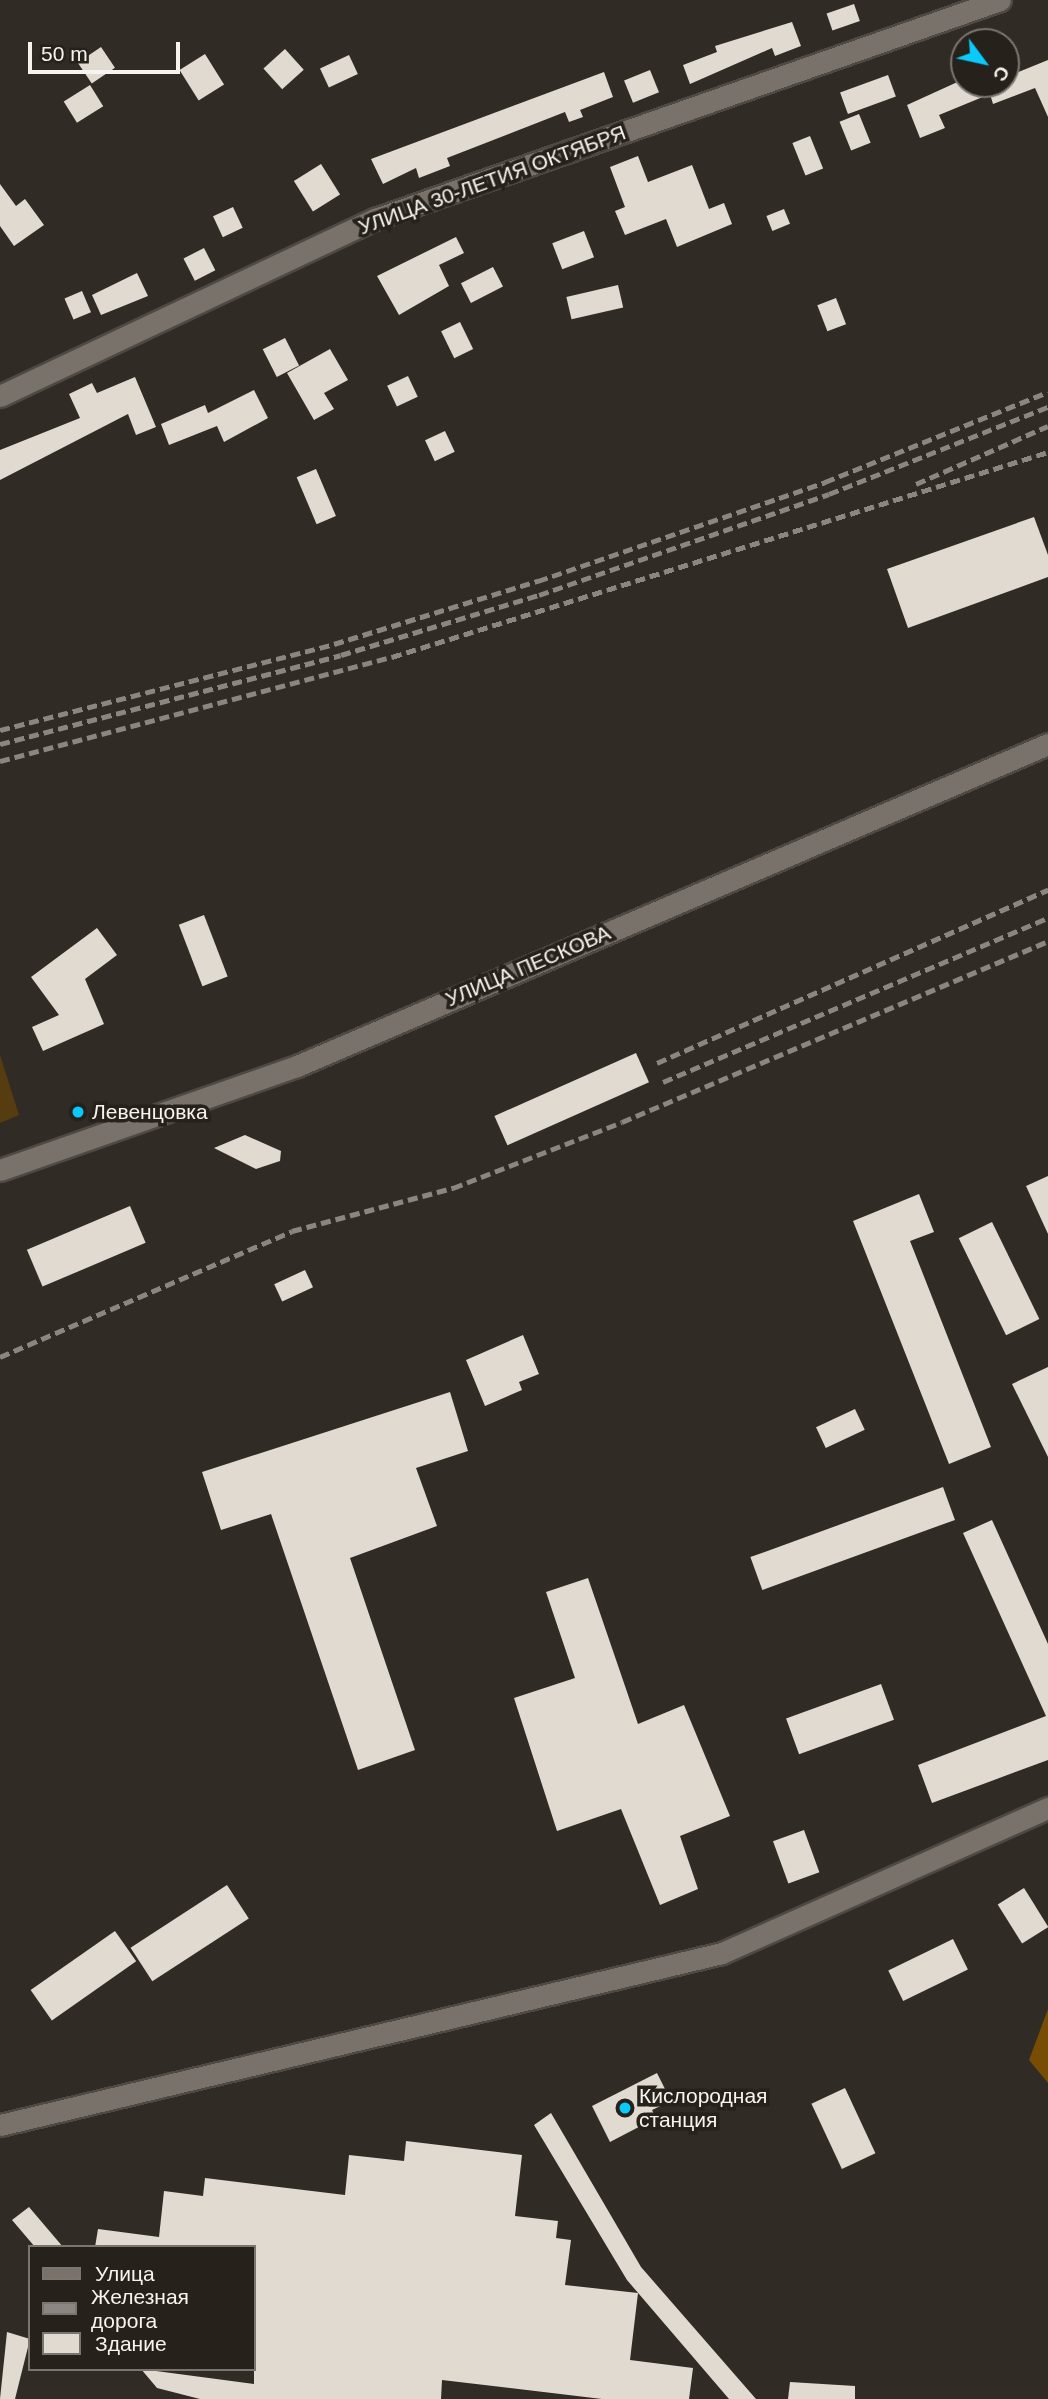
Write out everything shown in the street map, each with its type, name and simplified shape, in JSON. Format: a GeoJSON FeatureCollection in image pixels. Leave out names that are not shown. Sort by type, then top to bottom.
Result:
{"type":"FeatureCollection","features":[{"type":"Feature","properties":{"kind":"street","name":"УЛИЦА 30-ЛЕТИЯ ОКТЯБРЯ"},"geometry":{"type":"LineString","coordinates":[[0,396],[375,219],[1000,0]]}},
{"type":"Feature","properties":{"kind":"street","name":"УЛИЦА ПЕСКОВА"},"geometry":{"type":"LineString","coordinates":[[0,1170],[297,1066],[1048,744]]}},
{"type":"Feature","properties":{"kind":"street"},"geometry":{"type":"LineString","coordinates":[[0,2125],[722,1953],[1048,1808]]}},
{"type":"Feature","properties":{"kind":"shaded area"},"geometry":{"type":"Polygon","coordinates":[[[0,1055],[19,1115],[0,1123],[0,1055]]]}},
{"type":"Feature","properties":{"kind":"shaded area"},"geometry":{"type":"Polygon","coordinates":[[[1048,2009],[1048,2083],[1029,2060],[1048,2009]]]}},
{"type":"Feature","properties":{"kind":"building"},"geometry":{"type":"Polygon","coordinates":[[[854,4],[860,21],[832,30],[827,13],[854,4]]]}},
{"type":"Feature","properties":{"kind":"building"},"geometry":{"type":"Polygon","coordinates":[[[792,22],[801,46],[775,56],[772,48],[690,84],[683,65],[717,52],[715,46],[792,22]]]}},
{"type":"Feature","properties":{"kind":"building"},"geometry":{"type":"Polygon","coordinates":[[[101,47],[115,68],[92,83],[78,63],[101,47]]]}},
{"type":"Feature","properties":{"kind":"building"},"geometry":{"type":"Polygon","coordinates":[[[285,49],[304,70],[282,89],[263,68],[285,49]]]}},
{"type":"Feature","properties":{"kind":"building"},"geometry":{"type":"Polygon","coordinates":[[[205,54],[224,85],[199,100],[180,70],[205,54]]]}},
{"type":"Feature","properties":{"kind":"building"},"geometry":{"type":"Polygon","coordinates":[[[349,55],[358,74],[329,88],[320,69],[349,55]]]}},
{"type":"Feature","properties":{"kind":"building"},"geometry":{"type":"Polygon","coordinates":[[[1048,60],[1048,117],[1035,88],[1020,94],[1020,71],[1048,60]]]}},
{"type":"Feature","properties":{"kind":"building"},"geometry":{"type":"Polygon","coordinates":[[[650,70],[659,92],[633,103],[624,80],[650,70]]]}},
{"type":"Feature","properties":{"kind":"building"},"geometry":{"type":"Polygon","coordinates":[[[604,72],[613,97],[580,110],[583,117],[569,122],[565,112],[447,158],[450,166],[419,178],[416,168],[383,184],[371,159],[604,72]]]}},
{"type":"Feature","properties":{"kind":"building"},"geometry":{"type":"Polygon","coordinates":[[[888,75],[896,97],[848,114],[840,92],[888,75]]]}},
{"type":"Feature","properties":{"kind":"building"},"geometry":{"type":"Polygon","coordinates":[[[90,85],[103,106],[77,123],[64,101],[90,85]]]}},
{"type":"Feature","properties":{"kind":"building"},"geometry":{"type":"Polygon","coordinates":[[[950,85],[950,98],[980,98],[939,115],[945,128],[920,138],[907,105],[950,85]]]}},
{"type":"Feature","properties":{"kind":"building"},"geometry":{"type":"Polygon","coordinates":[[[991,98],[1009,98],[993,104],[991,98]]]}},
{"type":"Feature","properties":{"kind":"building"},"geometry":{"type":"Polygon","coordinates":[[[859,114],[871,143],[851,151],[840,122],[859,114]]]}},
{"type":"Feature","properties":{"kind":"building"},"geometry":{"type":"Polygon","coordinates":[[[810,136],[823,168],[805,176],[792,143],[810,136]]]}},
{"type":"Feature","properties":{"kind":"building"},"geometry":{"type":"Polygon","coordinates":[[[638,156],[648,182],[692,165],[709,209],[724,203],[732,224],[677,247],[666,219],[625,235],[615,211],[625,207],[610,167],[638,156]]]}},
{"type":"Feature","properties":{"kind":"building"},"geometry":{"type":"Polygon","coordinates":[[[321,164],[340,195],[313,211],[294,181],[321,164]]]}},
{"type":"Feature","properties":{"kind":"building"},"geometry":{"type":"Polygon","coordinates":[[[0,184],[16,206],[25,199],[44,225],[14,246],[0,226],[0,184]]]}},
{"type":"Feature","properties":{"kind":"building"},"geometry":{"type":"Polygon","coordinates":[[[233,207],[243,228],[223,237],[213,216],[233,207]]]}},
{"type":"Feature","properties":{"kind":"building"},"geometry":{"type":"Polygon","coordinates":[[[784,209],[790,224],[772,231],[766,216],[784,209]]]}},
{"type":"Feature","properties":{"kind":"building"},"geometry":{"type":"Polygon","coordinates":[[[584,231],[594,257],[562,269],[552,243],[584,231]]]}},
{"type":"Feature","properties":{"kind":"building"},"geometry":{"type":"Polygon","coordinates":[[[456,237],[464,253],[439,265],[449,286],[399,315],[377,276],[456,237]]]}},
{"type":"Feature","properties":{"kind":"building"},"geometry":{"type":"Polygon","coordinates":[[[204,248],[215,270],[195,281],[184,258],[204,248]]]}},
{"type":"Feature","properties":{"kind":"building"},"geometry":{"type":"Polygon","coordinates":[[[493,267],[503,287],[471,303],[461,283],[493,267]]]}},
{"type":"Feature","properties":{"kind":"building"},"geometry":{"type":"Polygon","coordinates":[[[137,273],[148,296],[101,315],[92,295],[137,273]]]}},
{"type":"Feature","properties":{"kind":"building"},"geometry":{"type":"Polygon","coordinates":[[[618,285],[623,307],[572,319],[566,297],[618,285]]]}},
{"type":"Feature","properties":{"kind":"building"},"geometry":{"type":"Polygon","coordinates":[[[82,291],[91,312],[73,320],[65,298],[82,291]]]}},
{"type":"Feature","properties":{"kind":"building"},"geometry":{"type":"Polygon","coordinates":[[[836,298],[846,324],[827,331],[817,305],[836,298]]]}},
{"type":"Feature","properties":{"kind":"building"},"geometry":{"type":"Polygon","coordinates":[[[460,322],[473,349],[454,358],[441,331],[460,322]]]}},
{"type":"Feature","properties":{"kind":"building"},"geometry":{"type":"Polygon","coordinates":[[[285,338],[299,366],[277,377],[263,349],[285,338]]]}},
{"type":"Feature","properties":{"kind":"building"},"geometry":{"type":"Polygon","coordinates":[[[330,349],[348,380],[324,393],[334,409],[314,420],[287,373],[330,349]]]}},
{"type":"Feature","properties":{"kind":"building"},"geometry":{"type":"Polygon","coordinates":[[[408,376],[418,397],[397,407],[387,386],[408,376]]]}},
{"type":"Feature","properties":{"kind":"building"},"geometry":{"type":"Polygon","coordinates":[[[135,377],[156,427],[136,435],[128,414],[0,480],[0,450],[80,418],[69,394],[92,383],[97,393],[135,377]]]}},
{"type":"Feature","properties":{"kind":"building"},"geometry":{"type":"Polygon","coordinates":[[[254,390],[268,418],[224,442],[217,426],[169,445],[161,424],[205,405],[208,413],[254,390]]]}},
{"type":"Feature","properties":{"kind":"building"},"geometry":{"type":"Polygon","coordinates":[[[445,431],[455,452],[435,461],[425,440],[445,431]]]}},
{"type":"Feature","properties":{"kind":"building"},"geometry":{"type":"Polygon","coordinates":[[[316,469],[336,516],[317,524],[297,477],[316,469]]]}},
{"type":"Feature","properties":{"kind":"building"},"geometry":{"type":"Polygon","coordinates":[[[1034,517],[1048,555],[1048,577],[908,628],[887,569],[1034,517]]]}},
{"type":"Feature","properties":{"kind":"building"},"geometry":{"type":"Polygon","coordinates":[[[204,915],[228,977],[202,986],[179,925],[204,915]]]}},
{"type":"Feature","properties":{"kind":"building"},"geometry":{"type":"Polygon","coordinates":[[[97,928],[117,955],[85,979],[104,1024],[43,1051],[32,1027],[59,1015],[31,977],[97,928]]]}},
{"type":"Feature","properties":{"kind":"building"},"geometry":{"type":"Polygon","coordinates":[[[636,1053],[649,1082],[507,1145],[494,1116],[636,1053]]]}},
{"type":"Feature","properties":{"kind":"building"},"geometry":{"type":"Polygon","coordinates":[[[245,1135],[281,1151],[280,1161],[256,1169],[214,1148],[245,1135]]]}},
{"type":"Feature","properties":{"kind":"building"},"geometry":{"type":"Polygon","coordinates":[[[1048,1176],[1048,1234],[1026,1186],[1048,1176]]]}},
{"type":"Feature","properties":{"kind":"building"},"geometry":{"type":"Polygon","coordinates":[[[919,1194],[934,1232],[910,1241],[991,1447],[949,1464],[853,1221],[919,1194]]]}},
{"type":"Feature","properties":{"kind":"building"},"geometry":{"type":"Polygon","coordinates":[[[130,1206],[146,1243],[43,1287],[27,1250],[130,1206]]]}},
{"type":"Feature","properties":{"kind":"building"},"geometry":{"type":"Polygon","coordinates":[[[992,1222],[1039,1319],[1006,1335],[959,1238],[992,1222]]]}},
{"type":"Feature","properties":{"kind":"building"},"geometry":{"type":"Polygon","coordinates":[[[305,1270],[313,1287],[282,1302],[274,1284],[305,1270]]]}},
{"type":"Feature","properties":{"kind":"building"},"geometry":{"type":"Polygon","coordinates":[[[523,1335],[539,1374],[519,1382],[522,1390],[485,1406],[466,1360],[523,1335]]]}},
{"type":"Feature","properties":{"kind":"building"},"geometry":{"type":"Polygon","coordinates":[[[1048,1367],[1048,1457],[1012,1384],[1048,1367]]]}},
{"type":"Feature","properties":{"kind":"building"},"geometry":{"type":"Polygon","coordinates":[[[450,1392],[468,1451],[416,1468],[437,1526],[350,1558],[415,1750],[358,1770],[271,1514],[221,1530],[202,1472],[450,1392]]]}},
{"type":"Feature","properties":{"kind":"building"},"geometry":{"type":"Polygon","coordinates":[[[855,1409],[865,1430],[826,1448],[816,1427],[855,1409]]]}},
{"type":"Feature","properties":{"kind":"building"},"geometry":{"type":"Polygon","coordinates":[[[943,1487],[955,1520],[762,1590],[750,1557],[943,1487]]]}},
{"type":"Feature","properties":{"kind":"building"},"geometry":{"type":"Polygon","coordinates":[[[992,1520],[1048,1644],[1048,1760],[932,1803],[918,1765],[1046,1716],[963,1533],[992,1520]]]}},
{"type":"Feature","properties":{"kind":"building"},"geometry":{"type":"Polygon","coordinates":[[[588,1578],[638,1724],[684,1705],[730,1816],[680,1836],[698,1889],[660,1905],[621,1809],[557,1831],[514,1698],[575,1678],[546,1592],[588,1578]]]}},
{"type":"Feature","properties":{"kind":"building"},"geometry":{"type":"Polygon","coordinates":[[[881,1684],[894,1720],[799,1754],[786,1719],[881,1684]]]}},
{"type":"Feature","properties":{"kind":"building"},"geometry":{"type":"Polygon","coordinates":[[[804,1830],[819,1872],[788,1884],[773,1841],[804,1830]]]}},
{"type":"Feature","properties":{"kind":"building"},"geometry":{"type":"Polygon","coordinates":[[[227,1885],[249,1919],[152,1981],[131,1948],[227,1885]]]}},
{"type":"Feature","properties":{"kind":"building"},"geometry":{"type":"Polygon","coordinates":[[[1024,1888],[1048,1927],[1022,1943],[998,1904],[1024,1888]]]}},
{"type":"Feature","properties":{"kind":"building"},"geometry":{"type":"Polygon","coordinates":[[[115,1931],[136,1961],[52,2020],[31,1990],[115,1931]]]}},
{"type":"Feature","properties":{"kind":"building"},"geometry":{"type":"Polygon","coordinates":[[[953,1939],[968,1970],[903,2001],[888,1971],[953,1939]]]}},
{"type":"Feature","properties":{"kind":"building","name":"Кислородная станция"},"geometry":{"type":"Polygon","coordinates":[[[657,2073],[671,2101],[652,2110],[656,2118],[610,2142],[592,2106],[657,2073]]]}},
{"type":"Feature","properties":{"kind":"building"},"geometry":{"type":"Polygon","coordinates":[[[845,2088],[875,2153],[842,2169],[811,2104],[845,2088]]]}},
{"type":"Feature","properties":{"kind":"building"},"geometry":{"type":"Polygon","coordinates":[[[551,2113],[641,2267],[756,2399],[729,2399],[627,2280],[534,2125],[551,2113]]]}},
{"type":"Feature","properties":{"kind":"building"},"geometry":{"type":"Polygon","coordinates":[[[406,2141],[522,2155],[515,2216],[558,2221],[556,2238],[571,2240],[565,2285],[638,2293],[630,2360],[693,2368],[689,2399],[602,2399],[442,2380],[441,2399],[200,2399],[157,2388],[143,2371],[254,2384],[256,2245],[95,2245],[98,2229],[159,2237],[164,2191],[203,2196],[205,2178],[345,2195],[349,2155],[404,2161],[406,2141]]]}},
{"type":"Feature","properties":{"kind":"building"},"geometry":{"type":"Polygon","coordinates":[[[29,2207],[61,2245],[33,2245],[12,2220],[29,2207]]]}},
{"type":"Feature","properties":{"kind":"building"},"geometry":{"type":"Polygon","coordinates":[[[7,2332],[28,2338],[28,2347],[15,2399],[0,2399],[7,2332]]]}},
{"type":"Feature","properties":{"kind":"building"},"geometry":{"type":"Polygon","coordinates":[[[790,2382],[855,2386],[855,2399],[788,2399],[790,2382]]]}},
{"type":"Feature","properties":{"kind":"railway"},"geometry":{"type":"LineString","coordinates":[[0,730],[334,644],[538,581],[825,482],[1048,392]]}},
{"type":"Feature","properties":{"kind":"railway"},"geometry":{"type":"LineString","coordinates":[[0,744],[341,655],[539,595],[829,494],[1048,407]]}},
{"type":"Feature","properties":{"kind":"railway"},"geometry":{"type":"LineString","coordinates":[[916,484],[1048,426]]}},
{"type":"Feature","properties":{"kind":"railway"},"geometry":{"type":"LineString","coordinates":[[0,761],[392,657],[1048,452]]}},
{"type":"Feature","properties":{"kind":"railway"},"geometry":{"type":"LineString","coordinates":[[657,1063],[1048,890]]}},
{"type":"Feature","properties":{"kind":"railway"},"geometry":{"type":"LineString","coordinates":[[663,1082],[1048,918]]}},
{"type":"Feature","properties":{"kind":"railway"},"geometry":{"type":"LineString","coordinates":[[0,1357],[292,1231],[453,1188],[622,1122],[1048,941]]}},
{"type":"Feature","properties":{"kind":"place","name":"Левенцовка"},"geometry":{"type":"Point","coordinates":[78,1112]}},
{"type":"Feature","properties":{"kind":"place","name":"Кислородная станция"},"geometry":{"type":"Point","coordinates":[625,2108]}}]}
